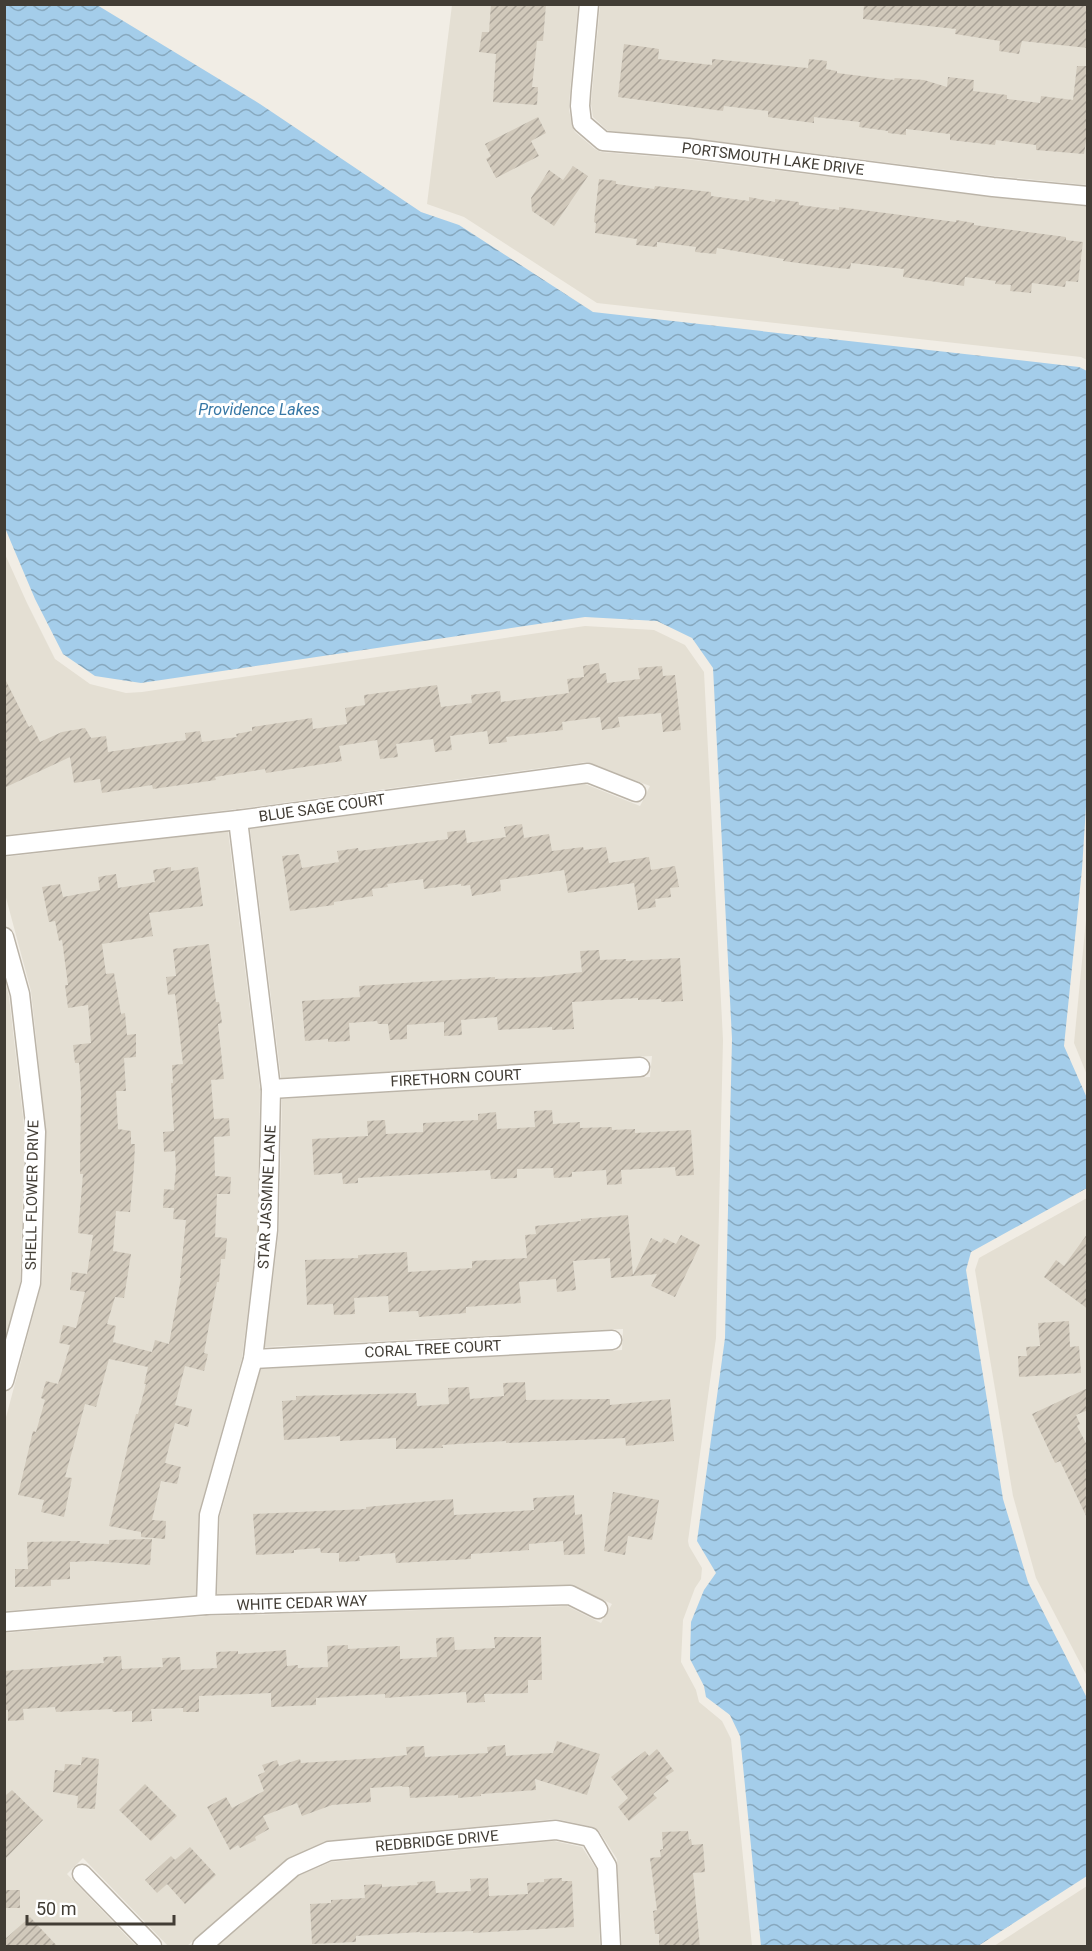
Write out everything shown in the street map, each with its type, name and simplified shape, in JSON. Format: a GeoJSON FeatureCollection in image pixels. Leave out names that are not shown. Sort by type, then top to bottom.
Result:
{"type":"FeatureCollection","features":[{"type":"Feature","properties":{"kind":"street","name":"PORTSMOUTH LAKE DRIVE"},"geometry":{"type":"LineString","coordinates":[[589,4],[580,106],[582,123],[603,141],[688,148],[981,185],[1088,196]]}},
{"type":"Feature","properties":{"kind":"street","name":"BLUE SAGE COURT"},"geometry":{"type":"LineString","coordinates":[[4,846],[238,820],[588,773],[636,792]]}},
{"type":"Feature","properties":{"kind":"street","name":"STAR JASMINE LANE"},"geometry":{"type":"LineString","coordinates":[[206,1605],[209,1515],[253,1359],[268,1230],[271,1089],[238,820]]}},
{"type":"Feature","properties":{"kind":"street","name":"SHELL FLOWER DRIVE"},"geometry":{"type":"LineString","coordinates":[[4,937],[20,994],[36,1132],[31,1283],[4,1381]]}},
{"type":"Feature","properties":{"kind":"street","name":"FIRETHORN COURT"},"geometry":{"type":"LineString","coordinates":[[271,1089],[640,1067]]}},
{"type":"Feature","properties":{"kind":"street","name":"CORAL TREE COURT"},"geometry":{"type":"LineString","coordinates":[[253,1359],[612,1340]]}},
{"type":"Feature","properties":{"kind":"street","name":"WHITE CEDAR WAY"},"geometry":{"type":"LineString","coordinates":[[4,1622],[206,1605],[570,1596],[598,1609]]}},
{"type":"Feature","properties":{"kind":"street","name":"REDBRIDGE DRIVE"},"geometry":{"type":"LineString","coordinates":[[202,1947],[293,1867],[329,1851],[555,1830],[590,1837],[607,1866],[611,1947]]}},
{"type":"Feature","properties":{"kind":"street"},"geometry":{"type":"LineString","coordinates":[[82,1874],[152,1947]]}},
{"type":"Feature","properties":{"kind":"shaded area"},"geometry":{"type":"Polygon","coordinates":[[[452,5],[578,5],[569,109],[575,132],[601,152],[685,159],[990,197],[1087,206],[1087,360],[1081,357],[597,303],[464,217],[427,204],[452,5]]]}},
{"type":"Feature","properties":{"kind":"shaded area"},"geometry":{"type":"Polygon","coordinates":[[[600,5],[1087,5],[1087,185],[995,176],[690,138],[608,131],[593,117],[591,104],[600,5]]]}},
{"type":"Feature","properties":{"kind":"shaded area"},"geometry":{"type":"Polygon","coordinates":[[[4,552],[55,659],[90,684],[126,693],[585,626],[654,630],[685,645],[704,672],[723,1040],[716,1338],[688,1541],[702,1568],[701,1579],[695,1588],[683,1620],[681,1662],[696,1690],[699,1702],[722,1721],[731,1739],[752,1946],[622,1946],[617,1859],[599,1831],[593,1827],[556,1819],[326,1841],[286,1860],[187,1946],[168,1946],[83,1858],[67,1874],[136,1946],[5,1946],[5,1633],[206,1616],[567,1606],[601,1623],[612,1604],[571,1585],[217,1594],[220,1516],[261,1369],[622,1350],[623,1329],[265,1347],[279,1229],[282,1099],[650,1077],[652,1056],[281,1078],[250,829],[585,784],[640,806],[650,786],[587,762],[237,809],[5,835],[4,552]]]}},
{"type":"Feature","properties":{"kind":"shaded area"},"geometry":{"type":"Polygon","coordinates":[[[228,831],[260,1090],[258,1230],[242,1358],[199,1513],[196,1595],[5,1611],[5,1421],[42,1282],[46,1131],[31,991],[5,894],[5,857],[228,831]]]}},
{"type":"Feature","properties":{"kind":"shaded area"},"geometry":{"type":"Polygon","coordinates":[[[1087,910],[1087,1075],[1074,1043],[1087,910]]]}},
{"type":"Feature","properties":{"kind":"shaded area"},"geometry":{"type":"Polygon","coordinates":[[[5,980],[25,1134],[20,1283],[5,1341],[5,980]]]}},
{"type":"Feature","properties":{"kind":"shaded area"},"geometry":{"type":"Polygon","coordinates":[[[1087,1198],[1087,1676],[1036,1578],[1013,1496],[975,1270],[979,1258],[1087,1198]]]}},
{"type":"Feature","properties":{"kind":"shaded area"},"geometry":{"type":"Polygon","coordinates":[[[554,1841],[582,1847],[597,1870],[600,1946],[217,1946],[298,1876],[331,1862],[554,1841]]]}},
{"type":"Feature","properties":{"kind":"shaded area"},"geometry":{"type":"Polygon","coordinates":[[[1087,1886],[1087,1946],[994,1946],[1087,1886]]]}},
{"type":"Feature","properties":{"kind":"water","name":"Providence Lakes"},"geometry":{"type":"Polygon","coordinates":[[[4,5],[97,5],[260,104],[421,212],[459,225],[593,312],[1079,367],[1087,371],[1087,791],[1082,869],[1064,1046],[1087,1098],[1087,1188],[971,1252],[966,1270],[1003,1499],[1028,1582],[1087,1698],[1087,1876],[978,1946],[761,1946],[740,1736],[730,1715],[706,1697],[704,1686],[690,1659],[691,1622],[704,1590],[716,1573],[697,1541],[725,1338],[732,1039],[713,668],[692,638],[657,621],[585,617],[141,683],[95,676],[63,654],[35,599],[5,528],[4,5]]]}},
{"type":"Feature","properties":{"kind":"building"},"geometry":{"type":"Polygon","coordinates":[[[491,4],[546,4],[543,41],[537,41],[532,87],[538,87],[537,105],[493,102],[496,54],[479,52],[482,32],[489,32],[491,4]]]}},
{"type":"Feature","properties":{"kind":"building"},"geometry":{"type":"Polygon","coordinates":[[[864,4],[1088,4],[1088,48],[1022,41],[1019,54],[999,51],[1000,41],[955,34],[956,29],[863,19],[864,4]]]}},
{"type":"Feature","properties":{"kind":"building"},"geometry":{"type":"Polygon","coordinates":[[[624,44],[659,49],[658,59],[712,65],[712,59],[808,68],[809,59],[827,61],[826,69],[837,71],[837,73],[894,80],[895,78],[924,80],[947,87],[948,77],[974,80],[973,91],[1007,95],[1007,99],[1040,103],[1041,96],[1073,100],[1077,66],[1088,66],[1088,129],[1084,154],[1036,150],[1036,145],[996,140],[995,145],[950,140],[950,134],[906,129],[906,135],[888,133],[888,131],[859,127],[860,122],[814,117],[814,123],[768,117],[768,111],[724,106],[723,111],[618,97],[624,44]]]}},
{"type":"Feature","properties":{"kind":"building"},"geometry":{"type":"Polygon","coordinates":[[[538,117],[546,133],[531,141],[539,156],[496,178],[486,159],[491,156],[485,144],[538,117]]]}},
{"type":"Feature","properties":{"kind":"building"},"geometry":{"type":"Polygon","coordinates":[[[573,166],[588,176],[554,226],[532,211],[531,198],[549,170],[563,180],[573,166]]]}},
{"type":"Feature","properties":{"kind":"building"},"geometry":{"type":"Polygon","coordinates":[[[599,179],[616,181],[616,184],[654,189],[655,186],[711,192],[711,196],[749,201],[749,197],[775,202],[775,199],[799,202],[799,205],[839,210],[839,207],[956,222],[956,220],[974,223],[974,225],[1066,237],[1066,240],[1083,242],[1078,282],[1066,281],[1065,287],[1032,283],[1031,293],[1010,291],[1011,285],[995,284],[996,281],[965,277],[964,286],[903,277],[904,269],[851,263],[850,269],[837,268],[783,261],[784,259],[717,248],[716,254],[695,252],[696,247],[657,242],[657,247],[636,245],[637,239],[595,233],[596,223],[594,222],[599,179]]]}},
{"type":"Feature","properties":{"kind":"building"},"geometry":{"type":"Polygon","coordinates":[[[599,663],[600,674],[606,673],[607,683],[640,679],[638,668],[662,666],[663,676],[675,675],[681,730],[663,732],[661,713],[618,717],[620,727],[602,730],[600,717],[562,722],[563,730],[506,737],[507,742],[489,744],[487,731],[450,736],[452,750],[435,752],[433,739],[396,744],[398,757],[380,759],[377,740],[339,746],[342,761],[266,773],[265,769],[215,777],[216,780],[153,789],[152,785],[102,793],[100,779],[74,783],[70,757],[4,788],[4,677],[29,727],[32,725],[40,742],[62,732],[85,728],[91,738],[106,736],[108,752],[186,740],[185,733],[200,731],[202,742],[237,737],[236,734],[252,731],[252,727],[312,718],[313,729],[347,724],[345,708],[365,705],[364,695],[437,685],[441,707],[472,703],[471,695],[500,691],[501,702],[569,693],[567,679],[584,677],[583,666],[599,663]]]}},
{"type":"Feature","properties":{"kind":"building"},"geometry":{"type":"Polygon","coordinates":[[[522,824],[524,838],[549,834],[552,851],[606,847],[609,863],[649,857],[651,870],[675,866],[679,887],[670,888],[671,897],[655,899],[656,907],[638,910],[634,883],[568,893],[564,870],[500,880],[501,891],[472,896],[470,885],[424,889],[423,879],[387,884],[388,887],[372,889],[373,896],[334,902],[334,905],[290,911],[282,856],[299,854],[302,868],[339,862],[337,851],[358,848],[359,851],[448,839],[447,832],[465,830],[467,843],[506,837],[504,827],[522,824]]]}},
{"type":"Feature","properties":{"kind":"building"},"geometry":{"type":"Polygon","coordinates":[[[171,867],[171,871],[198,867],[203,906],[149,913],[153,936],[102,944],[106,974],[114,973],[121,1014],[125,1013],[127,1035],[136,1034],[136,1057],[124,1058],[126,1091],[116,1091],[118,1129],[131,1131],[131,1144],[135,1144],[130,1212],[116,1211],[113,1251],[131,1254],[124,1298],[115,1297],[107,1324],[116,1326],[113,1342],[152,1352],[155,1340],[169,1344],[181,1278],[186,1220],[173,1219],[174,1208],[163,1208],[164,1189],[174,1190],[176,1169],[175,1151],[164,1152],[163,1132],[174,1131],[172,1065],[183,1064],[175,994],[168,995],[166,977],[176,976],[173,949],[209,944],[216,1002],[219,1002],[222,1023],[218,1024],[224,1079],[211,1080],[214,1119],[229,1118],[230,1136],[214,1137],[215,1176],[231,1177],[230,1194],[217,1194],[215,1237],[227,1238],[225,1259],[221,1259],[219,1282],[217,1282],[204,1353],[208,1354],[204,1371],[185,1366],[175,1405],[192,1409],[188,1427],[175,1423],[165,1463],[181,1467],[177,1484],[161,1481],[152,1520],[166,1521],[165,1539],[141,1537],[141,1532],[109,1526],[132,1429],[146,1384],[144,1384],[148,1367],[109,1359],[96,1407],[85,1404],[65,1477],[72,1478],[64,1517],[41,1512],[44,1500],[18,1495],[33,1431],[36,1432],[45,1400],[41,1398],[46,1381],[58,1384],[70,1345],[59,1343],[63,1325],[76,1328],[85,1292],[70,1290],[72,1272],[87,1274],[93,1235],[78,1233],[83,1174],[80,1174],[81,1093],[79,1063],[75,1063],[73,1045],[91,1043],[88,1005],[68,1008],[65,985],[68,985],[62,940],[59,941],[55,921],[49,922],[42,887],[60,884],[63,897],[100,890],[98,877],[116,874],[118,888],[155,882],[153,870],[171,867]]]}},
{"type":"Feature","properties":{"kind":"building"},"geometry":{"type":"Polygon","coordinates":[[[599,950],[600,960],[680,958],[683,1001],[661,1002],[661,999],[638,1000],[638,998],[572,1002],[574,1029],[552,1030],[552,1027],[498,1030],[497,1017],[461,1020],[462,1035],[444,1036],[444,1022],[407,1025],[407,1039],[390,1040],[388,1024],[378,1024],[377,1021],[349,1023],[350,1041],[328,1042],[328,1039],[305,1041],[302,1001],[360,997],[359,986],[495,977],[495,979],[541,977],[582,972],[580,951],[599,950]]]}},
{"type":"Feature","properties":{"kind":"building"},"geometry":{"type":"Polygon","coordinates":[[[552,1110],[553,1124],[580,1122],[580,1128],[635,1129],[635,1133],[691,1130],[694,1175],[676,1176],[675,1167],[621,1170],[622,1184],[607,1185],[606,1170],[572,1172],[572,1177],[554,1178],[553,1168],[517,1169],[517,1178],[491,1179],[490,1170],[358,1178],[358,1183],[343,1184],[342,1173],[314,1175],[312,1139],[368,1136],[367,1121],[385,1120],[386,1134],[423,1132],[423,1123],[478,1120],[478,1114],[496,1112],[497,1129],[535,1127],[534,1111],[552,1110]]]}},
{"type":"Feature","properties":{"kind":"building"},"geometry":{"type":"Polygon","coordinates":[[[628,1215],[633,1275],[651,1238],[661,1243],[664,1238],[676,1244],[681,1235],[700,1245],[675,1297],[651,1286],[657,1274],[611,1278],[610,1258],[573,1261],[576,1290],[557,1292],[556,1279],[519,1282],[521,1303],[466,1307],[466,1313],[419,1317],[418,1311],[389,1312],[388,1296],[354,1298],[355,1314],[334,1315],[333,1304],[307,1305],[305,1260],[358,1258],[358,1255],[407,1252],[408,1272],[472,1268],[472,1261],[527,1258],[525,1235],[536,1234],[535,1226],[628,1215]]]}},
{"type":"Feature","properties":{"kind":"building"},"geometry":{"type":"Polygon","coordinates":[[[1088,1233],[1088,1309],[1044,1277],[1056,1260],[1064,1266],[1088,1233]]]}},
{"type":"Feature","properties":{"kind":"building"},"geometry":{"type":"Polygon","coordinates":[[[1069,1321],[1070,1347],[1079,1346],[1081,1373],[1019,1377],[1018,1356],[1027,1356],[1026,1347],[1040,1346],[1038,1323],[1069,1321]]]}},
{"type":"Feature","properties":{"kind":"building"},"geometry":{"type":"Polygon","coordinates":[[[525,1382],[526,1400],[610,1399],[610,1405],[670,1399],[674,1441],[626,1446],[625,1438],[506,1443],[506,1441],[442,1445],[443,1448],[396,1449],[396,1438],[340,1441],[340,1436],[284,1440],[282,1401],[296,1400],[296,1396],[416,1393],[417,1406],[449,1404],[448,1388],[469,1387],[470,1399],[504,1396],[503,1383],[525,1382]]]}},
{"type":"Feature","properties":{"kind":"building"},"geometry":{"type":"Polygon","coordinates":[[[1088,1388],[1088,1410],[1076,1415],[1080,1424],[1077,1426],[1088,1447],[1088,1520],[1060,1461],[1055,1463],[1032,1414],[1088,1388]]]}},
{"type":"Feature","properties":{"kind":"building"},"geometry":{"type":"Polygon","coordinates":[[[613,1492],[659,1500],[652,1540],[628,1536],[625,1555],[604,1551],[613,1492]]]}},
{"type":"Feature","properties":{"kind":"building"},"geometry":{"type":"Polygon","coordinates":[[[574,1495],[575,1515],[582,1514],[585,1554],[564,1555],[563,1541],[529,1544],[529,1550],[471,1554],[471,1559],[396,1563],[395,1553],[359,1556],[360,1561],[339,1562],[339,1553],[321,1553],[320,1548],[294,1550],[294,1553],[256,1555],[253,1514],[366,1509],[366,1507],[453,1499],[454,1515],[534,1510],[533,1498],[574,1495]]]}},
{"type":"Feature","properties":{"kind":"building"},"geometry":{"type":"Polygon","coordinates":[[[152,1539],[150,1565],[93,1561],[70,1562],[70,1579],[51,1580],[51,1586],[15,1587],[15,1569],[28,1569],[27,1542],[80,1541],[80,1543],[109,1544],[109,1540],[152,1539]]]}},
{"type":"Feature","properties":{"kind":"building"},"geometry":{"type":"Polygon","coordinates":[[[454,1637],[455,1650],[495,1648],[494,1637],[541,1637],[542,1680],[528,1680],[528,1693],[484,1694],[485,1702],[467,1703],[466,1692],[385,1698],[385,1694],[316,1698],[316,1705],[271,1707],[271,1693],[199,1696],[199,1712],[183,1712],[183,1708],[151,1709],[152,1721],[132,1722],[132,1711],[113,1712],[112,1709],[56,1712],[55,1707],[23,1709],[24,1720],[8,1721],[8,1710],[4,1710],[4,1671],[104,1663],[103,1657],[121,1656],[122,1669],[163,1667],[162,1658],[180,1657],[181,1670],[217,1668],[216,1652],[238,1651],[238,1654],[286,1650],[287,1666],[328,1667],[327,1646],[348,1645],[348,1649],[400,1646],[400,1659],[437,1657],[436,1638],[454,1637]]]}},
{"type":"Feature","properties":{"kind":"building"},"geometry":{"type":"Polygon","coordinates":[[[557,1741],[600,1754],[587,1795],[535,1779],[536,1790],[458,1798],[458,1795],[410,1798],[409,1787],[402,1786],[370,1788],[371,1802],[332,1805],[302,1816],[297,1803],[263,1816],[269,1829],[255,1837],[256,1840],[230,1850],[207,1807],[226,1797],[232,1808],[264,1791],[258,1775],[265,1772],[262,1765],[277,1760],[279,1766],[300,1759],[301,1763],[379,1758],[407,1755],[406,1747],[424,1746],[425,1757],[488,1753],[487,1747],[505,1745],[506,1756],[553,1753],[557,1741]]]}},
{"type":"Feature","properties":{"kind":"building"},"geometry":{"type":"Polygon","coordinates":[[[657,1749],[674,1771],[665,1777],[669,1781],[653,1794],[657,1798],[629,1821],[618,1807],[628,1798],[611,1777],[645,1751],[649,1756],[657,1749]]]}},
{"type":"Feature","properties":{"kind":"building"},"geometry":{"type":"Polygon","coordinates":[[[82,1757],[99,1759],[95,1809],[77,1808],[78,1796],[53,1792],[55,1770],[64,1771],[65,1764],[81,1765],[82,1757]]]}},
{"type":"Feature","properties":{"kind":"building"},"geometry":{"type":"Polygon","coordinates":[[[145,1784],[177,1816],[151,1841],[119,1810],[145,1784]]]}},
{"type":"Feature","properties":{"kind":"building"},"geometry":{"type":"Polygon","coordinates":[[[12,1790],[43,1820],[4,1860],[4,1797],[12,1790]]]}},
{"type":"Feature","properties":{"kind":"building"},"geometry":{"type":"Polygon","coordinates":[[[688,1831],[692,1845],[703,1844],[705,1872],[693,1873],[700,1947],[659,1947],[659,1934],[655,1934],[653,1911],[657,1910],[650,1858],[661,1857],[662,1832],[688,1831]]]}},
{"type":"Feature","properties":{"kind":"building"},"geometry":{"type":"Polygon","coordinates":[[[190,1847],[216,1875],[185,1904],[167,1884],[157,1893],[145,1880],[171,1856],[175,1860],[190,1847]]]}},
{"type":"Feature","properties":{"kind":"building"},"geometry":{"type":"Polygon","coordinates":[[[488,1878],[489,1896],[528,1894],[527,1883],[544,1882],[544,1879],[562,1878],[562,1881],[572,1881],[574,1927],[473,1933],[473,1931],[420,1932],[356,1936],[356,1942],[312,1944],[310,1904],[365,1898],[364,1885],[382,1884],[382,1887],[418,1885],[417,1882],[435,1881],[436,1893],[471,1891],[470,1879],[488,1878]]]}},
{"type":"Feature","properties":{"kind":"building"},"geometry":{"type":"Polygon","coordinates":[[[4,1890],[20,1890],[20,1908],[4,1908],[4,1890]]]}},
{"type":"Feature","properties":{"kind":"building"},"geometry":{"type":"Polygon","coordinates":[[[30,1917],[58,1947],[4,1947],[4,1940],[30,1917]]]}}]}
